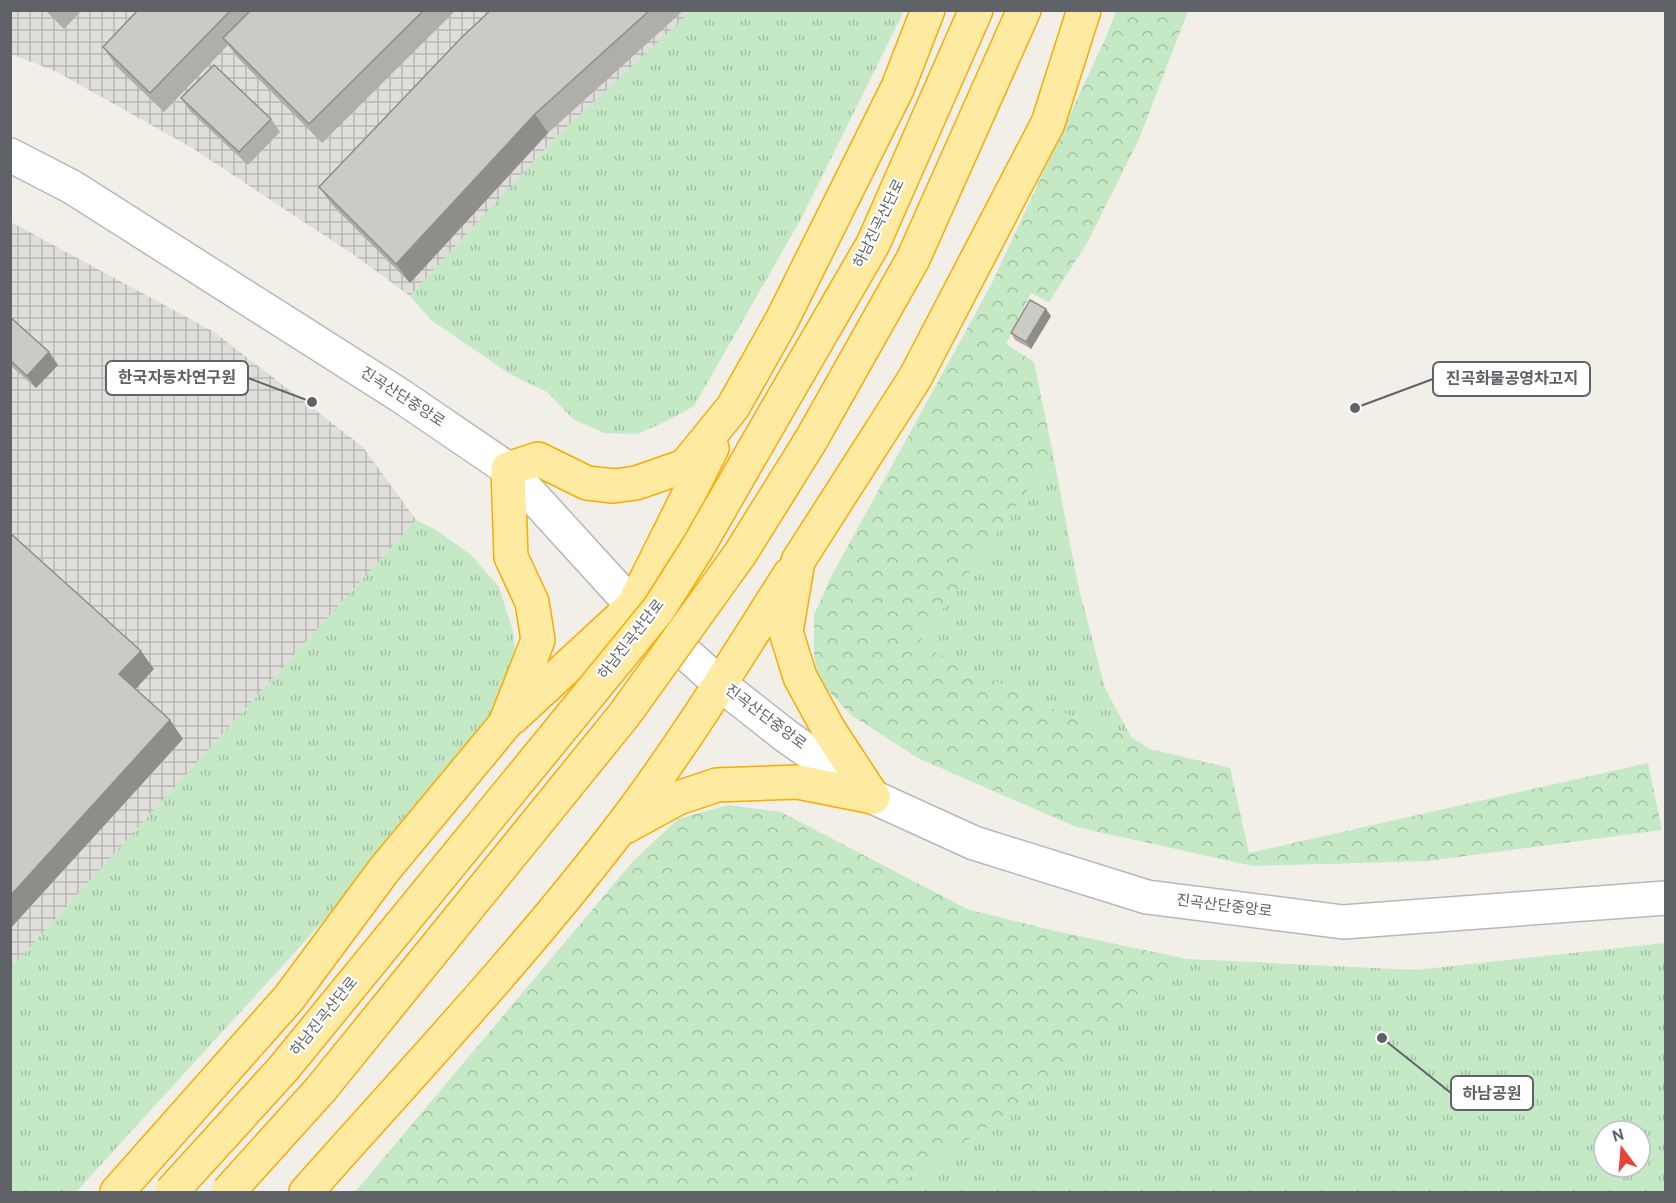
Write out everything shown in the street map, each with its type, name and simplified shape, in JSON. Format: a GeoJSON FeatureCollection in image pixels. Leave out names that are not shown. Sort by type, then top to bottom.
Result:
{"type":"FeatureCollection","features":[{"type":"Feature","properties":{"kind":"highway"},"geometry":{"type":"LineString","coordinates":[[117,1192],[289,998],[384,870],[506,724],[633,606],[733,407],[782,320],[898,87],[928,10]]}},
{"type":"Feature","properties":{"kind":"highway","name":"하남진곡산단로"},"geometry":{"type":"LineString","coordinates":[[171,1192],[283,1069],[658,610],[698,547],[873,244],[976,10]]}},
{"type":"Feature","properties":{"kind":"highway"},"geometry":{"type":"LineString","coordinates":[[228,1192],[321,1089],[624,715],[740,554],[811,440],[913,259],[1024,10]]}},
{"type":"Feature","properties":{"kind":"highway"},"geometry":{"type":"LineString","coordinates":[[306,1192],[493,981],[618,830],[720,684],[915,378],[1048,123],[1084,10]]}},
{"type":"Feature","properties":{"kind":"highway"},"geometry":{"type":"LineString","coordinates":[[506,724],[538,640],[532,602],[511,557],[508,469],[538,459],[587,483],[614,486],[636,483],[686,466],[733,407]]}},
{"type":"Feature","properties":{"kind":"highway"},"geometry":{"type":"LineString","coordinates":[[798,561],[786,632],[800,676],[829,730],[873,796]]}},
{"type":"Feature","properties":{"kind":"highway"},"geometry":{"type":"LineString","coordinates":[[618,830],[678,798],[717,785],[798,782],[873,796]]}},
{"type":"Feature","properties":{"kind":"street","name":"진곡산단중앙로"},"geometry":{"type":"LineString","coordinates":[[10,155],[72,187],[391,390],[508,469],[633,606],[720,684],[786,736],[873,796],[974,843],[1159,899],[1343,922],[1665,898]]}},
{"type":"Feature","properties":{"kind":"shaded area"},"geometry":{"type":"Polygon","coordinates":[[[10,11],[692,11],[554,139],[410,296],[354,255],[192,148],[57,72],[11,54],[10,11]]]}},
{"type":"Feature","properties":{"kind":"shaded area"},"geometry":{"type":"Polygon","coordinates":[[[11,222],[214,332],[363,447],[416,520],[11,968],[11,222]]]}},
{"type":"Feature","properties":{"kind":"green space"},"geometry":{"type":"Polygon","coordinates":[[[692,10],[904,11],[802,217],[694,406],[637,434],[604,433],[573,419],[547,392],[510,374],[431,320],[410,296],[554,139],[692,10]]]}},
{"type":"Feature","properties":{"kind":"green space"},"geometry":{"type":"Polygon","coordinates":[[[1116,11],[1188,11],[1139,139],[1087,243],[1049,302],[1031,293],[1006,344],[1034,362],[1053,454],[919,644],[1056,710],[1131,737],[1150,749],[1230,768],[1249,853],[1648,763],[1662,830],[1429,861],[1253,866],[1076,827],[918,758],[851,715],[819,681],[814,657],[814,615],[832,575],[991,285],[1116,11]]]}},
{"type":"Feature","properties":{"kind":"green space"},"geometry":{"type":"Polygon","coordinates":[[[1053,454],[1078,585],[1105,688],[1131,737],[1056,710],[918,644],[1053,454]]]}},
{"type":"Feature","properties":{"kind":"green space"},"geometry":{"type":"Polygon","coordinates":[[[416,520],[436,530],[471,555],[499,587],[513,631],[516,661],[503,698],[481,730],[337,906],[76,1192],[11,1192],[11,968],[416,520]]]}},
{"type":"Feature","properties":{"kind":"green space"},"geometry":{"type":"Polygon","coordinates":[[[728,805],[781,812],[967,909],[1055,931],[1187,959],[1021,1106],[887,1192],[355,1192],[634,860],[678,819],[728,805]]]}},
{"type":"Feature","properties":{"kind":"green space"},"geometry":{"type":"Polygon","coordinates":[[[1665,943],[1665,1192],[887,1192],[1021,1106],[1187,959],[1415,970],[1665,943]]]}},
{"type":"Feature","properties":{"kind":"building"},"geometry":{"type":"Polygon","coordinates":[[[138,10],[231,10],[150,93],[103,47],[138,10]]]}},
{"type":"Feature","properties":{"kind":"building"},"geometry":{"type":"Polygon","coordinates":[[[251,10],[424,10],[309,124],[223,38],[251,10]]]}},
{"type":"Feature","properties":{"kind":"building"},"geometry":{"type":"Polygon","coordinates":[[[491,10],[650,10],[535,114],[396,264],[319,187],[462,37],[491,10]]]}},
{"type":"Feature","properties":{"kind":"building"},"geometry":{"type":"Polygon","coordinates":[[[214,65],[271,119],[239,152],[181,98],[214,65]]]}},
{"type":"Feature","properties":{"kind":"building"},"geometry":{"type":"Polygon","coordinates":[[[1030,300],[1046,309],[1026,342],[1011,333],[1030,300]]]}},
{"type":"Feature","properties":{"kind":"building"},"geometry":{"type":"Polygon","coordinates":[[[10,317],[49,352],[27,376],[10,360],[10,317]]]}},
{"type":"Feature","properties":{"kind":"building"},"geometry":{"type":"Polygon","coordinates":[[[10,533],[141,651],[119,674],[170,720],[10,896],[10,533]]]}},
{"type":"Feature","properties":{"kind":"place","name":"한국자동차연구원"},"geometry":{"type":"Point","coordinates":[312,402]}},
{"type":"Feature","properties":{"kind":"place","name":"진곡화물공영차고지"},"geometry":{"type":"Point","coordinates":[1355,408]}},
{"type":"Feature","properties":{"kind":"place","name":"하남공원"},"geometry":{"type":"Point","coordinates":[1382,1038]}}]}
